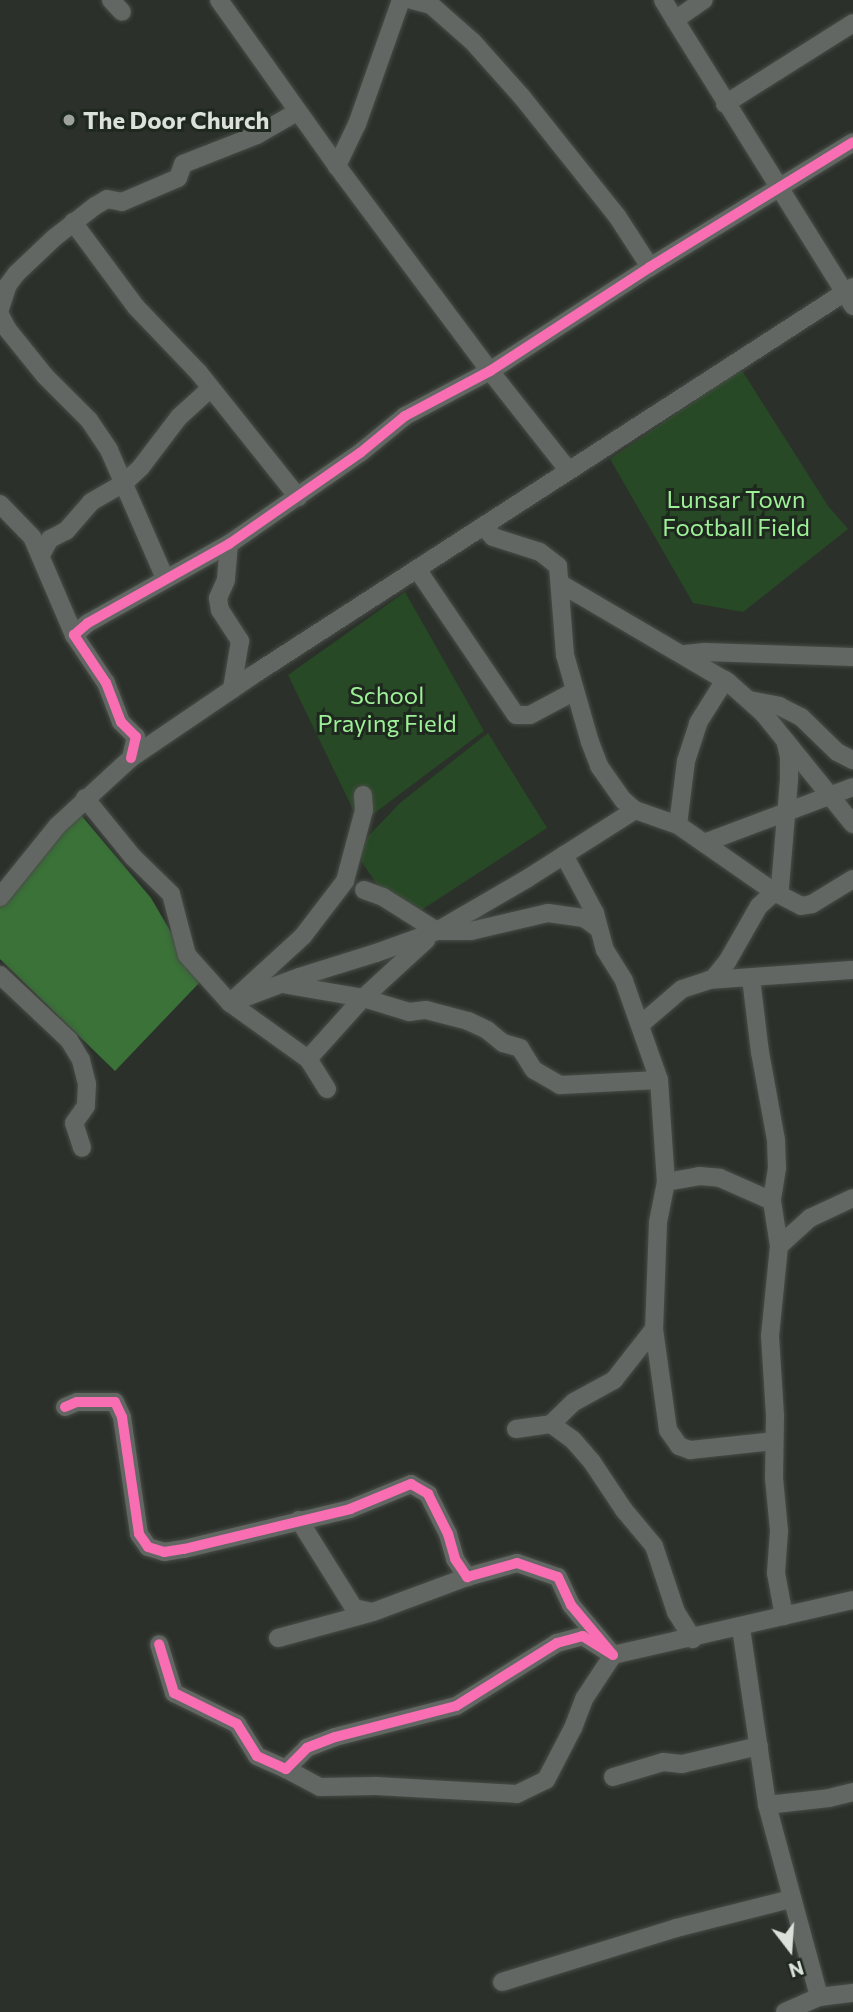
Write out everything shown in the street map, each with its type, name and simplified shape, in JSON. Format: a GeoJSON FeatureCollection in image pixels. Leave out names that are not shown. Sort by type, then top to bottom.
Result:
{"type":"FeatureCollection","features":[{"type":"Feature","properties":{"kind":"street"},"geometry":{"type":"LineString","coordinates":[[219,0],[337,166],[490,372],[569,471]]}},
{"type":"Feature","properties":{"kind":"street"},"geometry":{"type":"LineString","coordinates":[[235,20],[241,0]]}},
{"type":"Feature","properties":{"kind":"street"},"geometry":{"type":"LineString","coordinates":[[337,166],[357,124],[401,0]]}},
{"type":"Feature","properties":{"kind":"street"},"geometry":{"type":"LineString","coordinates":[[412,0],[431,5],[473,42],[522,97],[617,216],[650,267]]}},
{"type":"Feature","properties":{"kind":"street"},"geometry":{"type":"LineString","coordinates":[[0,897],[25,862],[85,798],[131,758],[232,689],[569,471],[850,295],[724,104],[663,0]]}},
{"type":"Feature","properties":{"kind":"street"},"geometry":{"type":"LineString","coordinates":[[676,20],[704,0]]}},
{"type":"Feature","properties":{"kind":"street"},"geometry":{"type":"LineString","coordinates":[[724,104],[853,23]]}},
{"type":"Feature","properties":{"kind":"street"},"geometry":{"type":"LineString","coordinates":[[0,309],[4,281],[73,222],[107,199],[122,202],[178,178],[183,164],[257,135],[298,112]]}},
{"type":"Feature","properties":{"kind":"street"},"geometry":{"type":"LineString","coordinates":[[74,635],[99,616],[229,544],[360,453],[405,416],[490,372],[650,267],[853,142]]}},
{"type":"Feature","properties":{"kind":"street"},"geometry":{"type":"LineString","coordinates":[[73,222],[136,307],[211,388],[298,496]]}},
{"type":"Feature","properties":{"kind":"street"},"geometry":{"type":"LineString","coordinates":[[0,316],[45,376],[89,420],[109,450],[164,578]]}},
{"type":"Feature","properties":{"kind":"street"},"geometry":{"type":"LineString","coordinates":[[41,555],[50,539],[66,531],[92,502],[124,483],[155,453],[179,417],[211,388]]}},
{"type":"Feature","properties":{"kind":"street"},"geometry":{"type":"LineString","coordinates":[[0,504],[32,537],[74,635],[106,683],[121,722],[136,737],[131,758]]}},
{"type":"Feature","properties":{"kind":"street"},"geometry":{"type":"LineString","coordinates":[[484,526],[493,537],[553,559],[561,572],[565,655],[575,691],[599,766],[611,786],[635,810],[678,825],[774,892],[806,906],[853,879]]}},
{"type":"Feature","properties":{"kind":"street"},"geometry":{"type":"LineString","coordinates":[[229,544],[226,580],[218,598],[220,610],[240,641],[232,689]]}},
{"type":"Feature","properties":{"kind":"street"},"geometry":{"type":"LineString","coordinates":[[417,569],[516,715],[530,715],[575,691]]}},
{"type":"Feature","properties":{"kind":"street"},"geometry":{"type":"LineString","coordinates":[[561,584],[685,654],[725,680],[749,700],[785,740],[853,824]]}},
{"type":"Feature","properties":{"kind":"street"},"geometry":{"type":"LineString","coordinates":[[685,654],[705,652],[853,657]]}},
{"type":"Feature","properties":{"kind":"street"},"geometry":{"type":"LineString","coordinates":[[678,825],[685,761],[698,723],[725,680]]}},
{"type":"Feature","properties":{"kind":"street"},"geometry":{"type":"LineString","coordinates":[[749,700],[779,706],[800,717],[837,752],[853,760]]}},
{"type":"Feature","properties":{"kind":"street"},"geometry":{"type":"LineString","coordinates":[[713,979],[727,962],[759,906],[780,887],[789,757],[785,740]]}},
{"type":"Feature","properties":{"kind":"street"},"geometry":{"type":"LineString","coordinates":[[704,843],[853,787]]}},
{"type":"Feature","properties":{"kind":"street"},"geometry":{"type":"LineString","coordinates":[[230,1003],[303,936],[345,881],[363,810],[363,795]]}},
{"type":"Feature","properties":{"kind":"street"},"geometry":{"type":"LineString","coordinates":[[85,798],[133,857],[171,894],[187,955],[230,1003],[308,1059],[327,1089]]}},
{"type":"Feature","properties":{"kind":"street"},"geometry":{"type":"LineString","coordinates":[[308,1059],[363,998],[437,931],[635,810]]}},
{"type":"Feature","properties":{"kind":"street"},"geometry":{"type":"LineString","coordinates":[[564,855],[595,913],[605,950],[624,981],[659,1080],[666,1182],[658,1222],[654,1329],[668,1430],[679,1446],[690,1450],[774,1441]]}},
{"type":"Feature","properties":{"kind":"street"},"geometry":{"type":"LineString","coordinates":[[364,890],[383,897],[437,931]]}},
{"type":"Feature","properties":{"kind":"street"},"geometry":{"type":"LineString","coordinates":[[230,1003],[437,931],[471,931],[548,913],[584,918],[598,928]]}},
{"type":"Feature","properties":{"kind":"street"},"geometry":{"type":"LineString","coordinates":[[640,1025],[681,989],[713,979],[853,970]]}},
{"type":"Feature","properties":{"kind":"street"},"geometry":{"type":"LineString","coordinates":[[0,975],[69,1040],[81,1060],[87,1084],[86,1106],[74,1123],[82,1148]]}},
{"type":"Feature","properties":{"kind":"street"},"geometry":{"type":"LineString","coordinates":[[751,978],[760,1052],[776,1140],[777,1168],[772,1201],[779,1246],[770,1336],[779,1531],[776,1573],[783,1616]]}},
{"type":"Feature","properties":{"kind":"street"},"geometry":{"type":"LineString","coordinates":[[280,984],[363,998],[409,1012],[426,1010],[444,1014],[487,1030],[503,1043],[520,1048],[534,1070],[560,1086],[659,1080]]}},
{"type":"Feature","properties":{"kind":"street"},"geometry":{"type":"LineString","coordinates":[[666,1182],[699,1176],[720,1178],[772,1201]]}},
{"type":"Feature","properties":{"kind":"street"},"geometry":{"type":"LineString","coordinates":[[779,1246],[810,1218],[853,1198]]}},
{"type":"Feature","properties":{"kind":"street"},"geometry":{"type":"LineString","coordinates":[[516,1429],[551,1424],[574,1402],[614,1380],[654,1329]]}},
{"type":"Feature","properties":{"kind":"street"},"geometry":{"type":"LineString","coordinates":[[65,1407],[76,1402],[115,1402],[122,1417],[139,1534],[148,1547],[164,1552],[184,1549],[349,1509],[411,1484],[428,1494],[448,1534],[455,1559],[467,1577]]}},
{"type":"Feature","properties":{"kind":"street"},"geometry":{"type":"LineString","coordinates":[[551,1424],[573,1440],[624,1510],[647,1534],[676,1612],[693,1639]]}},
{"type":"Feature","properties":{"kind":"street"},"geometry":{"type":"LineString","coordinates":[[299,1520],[354,1608],[373,1612]]}},
{"type":"Feature","properties":{"kind":"street"},"geometry":{"type":"LineString","coordinates":[[278,1638],[373,1612],[467,1577],[517,1563],[558,1577],[571,1605],[613,1656]]}},
{"type":"Feature","properties":{"kind":"street"},"geometry":{"type":"LineString","coordinates":[[159,1644],[174,1693],[237,1724],[257,1756],[320,1787],[376,1786],[517,1794],[546,1780],[573,1728],[584,1699],[613,1656],[853,1600]]}},
{"type":"Feature","properties":{"kind":"street"},"geometry":{"type":"LineString","coordinates":[[741,1628],[767,1805],[819,1997]]}},
{"type":"Feature","properties":{"kind":"street"},"geometry":{"type":"LineString","coordinates":[[286,1769],[307,1748],[335,1737],[456,1706],[556,1643],[583,1636],[613,1656]]}},
{"type":"Feature","properties":{"kind":"street"},"geometry":{"type":"LineString","coordinates":[[613,1777],[663,1762],[682,1764],[759,1746]]}},
{"type":"Feature","properties":{"kind":"street"},"geometry":{"type":"LineString","coordinates":[[767,1805],[792,1800],[829,1798],[853,1792]]}},
{"type":"Feature","properties":{"kind":"street"},"geometry":{"type":"LineString","coordinates":[[502,1982],[676,1928],[791,1899]]}},
{"type":"Feature","properties":{"kind":"street"},"geometry":{"type":"LineString","coordinates":[[785,2012],[819,1997],[853,1993]]}},
{"type":"Feature","properties":{"kind":"green space","name":"Lunsar Town Football Field"},"geometry":{"type":"Polygon","coordinates":[[[741,369],[828,506],[848,529],[743,612],[693,603],[610,459],[741,369]]]}},
{"type":"Feature","properties":{"kind":"green space","name":"School Praying Field"},"geometry":{"type":"Polygon","coordinates":[[[405,592],[484,731],[360,824],[288,675],[405,592]]]}},
{"type":"Feature","properties":{"kind":"green space"},"geometry":{"type":"Polygon","coordinates":[[[488,733],[547,828],[403,922],[354,851],[400,803],[488,733]]]}},
{"type":"Feature","properties":{"kind":"shaded area"},"geometry":{"type":"Polygon","coordinates":[[[75,808],[151,898],[200,982],[115,1071],[0,959],[0,897],[75,808]]]}},
{"type":"Feature","properties":{"kind":"cycle path"},"geometry":{"type":"LineString","coordinates":[[131,758],[136,737],[121,722],[106,683],[74,635],[88,623],[229,544],[360,453],[405,416],[490,371],[650,267],[853,142]]}},
{"type":"Feature","properties":{"kind":"cycle path"},"geometry":{"type":"LineString","coordinates":[[65,1407],[77,1402],[115,1402],[122,1417],[139,1534],[148,1547],[164,1552],[184,1549],[350,1509],[411,1484],[428,1494],[448,1534],[455,1559],[467,1577],[517,1563],[558,1577],[571,1605],[613,1655],[583,1636],[557,1643],[456,1706],[335,1737],[307,1748],[286,1769],[257,1756],[237,1724],[174,1693],[159,1644]]}},
{"type":"Feature","properties":{"kind":"place","name":"The Door Church"},"geometry":{"type":"Point","coordinates":[69,120]}}]}
